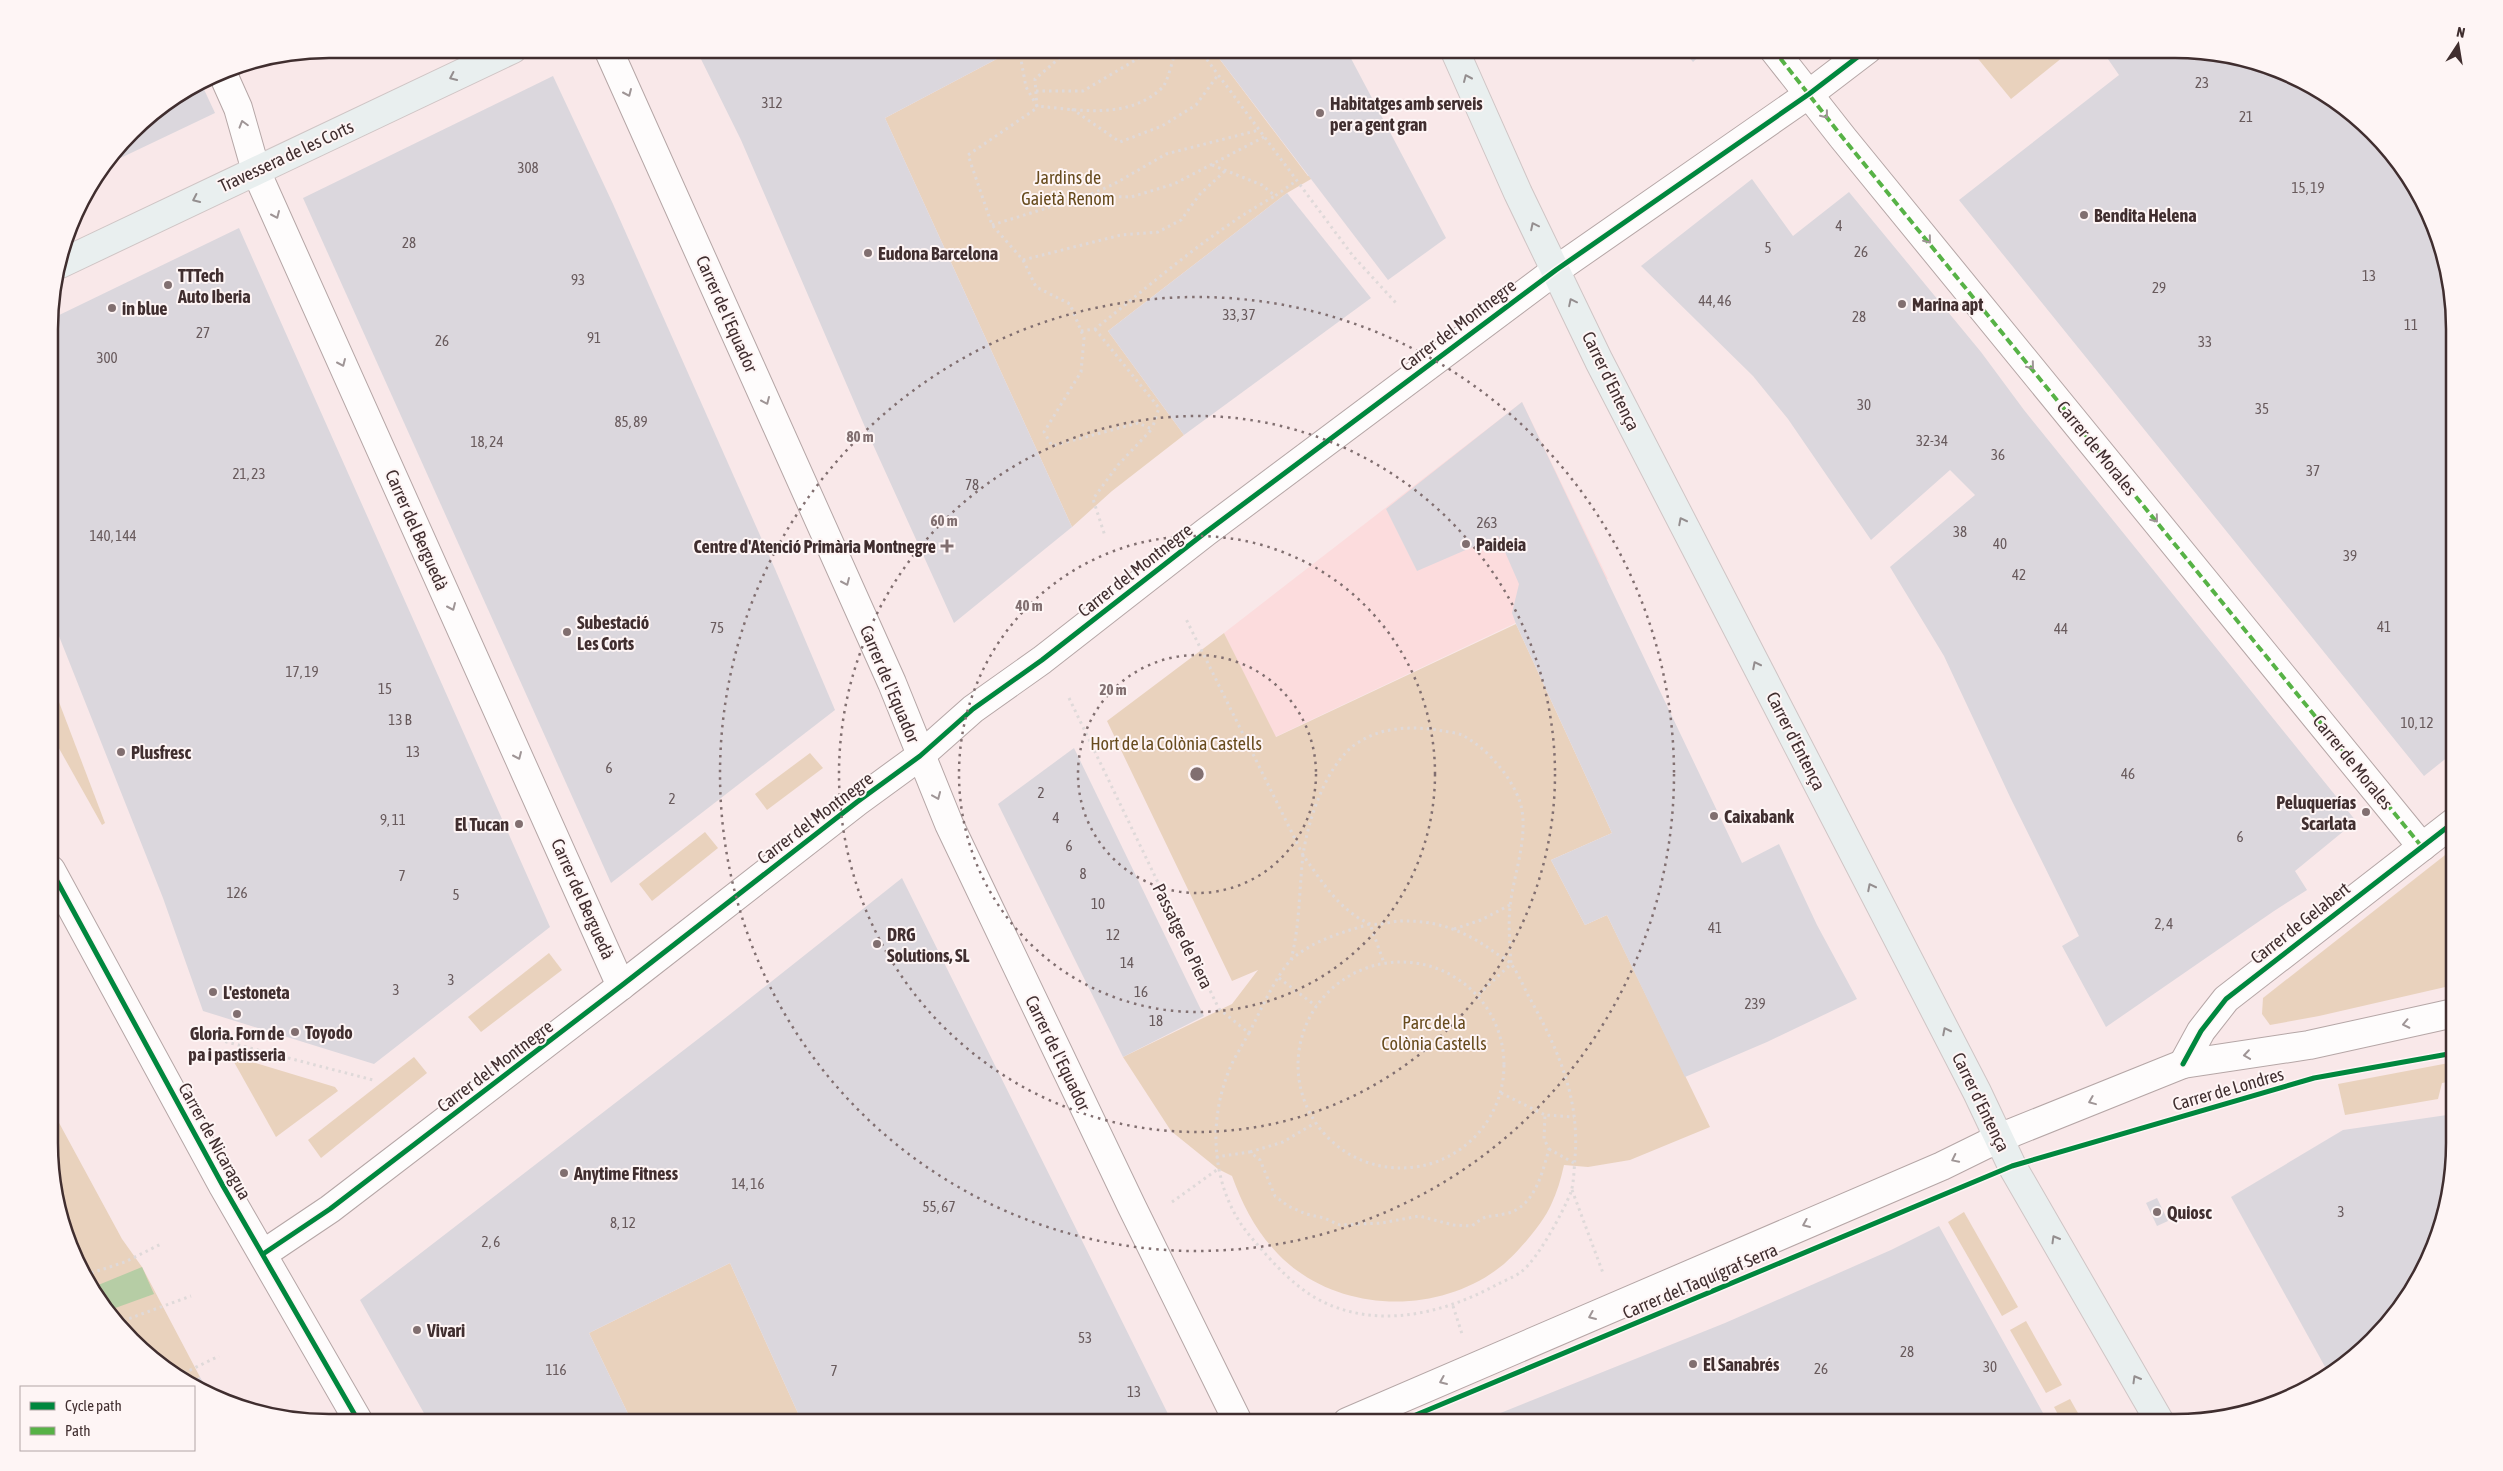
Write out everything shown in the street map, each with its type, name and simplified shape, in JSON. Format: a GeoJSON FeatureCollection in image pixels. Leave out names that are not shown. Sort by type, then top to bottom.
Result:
{"type":"FeatureCollection","features":[{"type":"Feature","properties":{"kind":"main road","name":"Travessera de les Corts"},"geometry":{"type":"LineString","coordinates":[[67,261],[494,58]]}},
{"type":"Feature","properties":{"kind":"main road","name":"Carrer d'Entença"},"geometry":{"type":"LineString","coordinates":[[1458,58],[1518,192],[1603,370],[1998,1138],[2155,1414]]}},
{"type":"Feature","properties":{"kind":"street","name":"Carrer de l'Equador"},"geometry":{"type":"LineString","coordinates":[[612,58],[888,674],[949,824],[1234,1414]]}},
{"type":"Feature","properties":{"kind":"street","name":"Carrer de Morales"},"geometry":{"type":"LineString","coordinates":[[1780,58],[2422,848]]}},
{"type":"Feature","properties":{"kind":"street","name":"Carrer del Montnegre"},"geometry":{"type":"LineString","coordinates":[[263,1254],[330,1209],[857,802],[920,756],[973,709],[1042,660],[1206,532],[1556,270],[1809,94],[1856,58]]}},
{"type":"Feature","properties":{"kind":"street","name":"Carrer del Berguedà"},"geometry":{"type":"LineString","coordinates":[[225,78],[238,108],[256,170],[621,986]]}},
{"type":"Feature","properties":{"kind":"street","name":"Carrer de Gelabert"},"geometry":{"type":"LineString","coordinates":[[2183,1064],[2201,1031],[2226,999],[2446,828]]}},
{"type":"Feature","properties":{"kind":"street","name":"Carrer de Nicaragua"},"geometry":{"type":"LineString","coordinates":[[58,883],[223,1186],[354,1414]]}},
{"type":"Feature","properties":{"kind":"street","name":"Carrer de Londres"},"geometry":{"type":"LineString","coordinates":[[1998,1138],[2183,1064],[2309,1045],[2446,1015]]}},
{"type":"Feature","properties":{"kind":"street","name":"Carrer del Taquígraf Serra"},"geometry":{"type":"LineString","coordinates":[[1366,1414],[1942,1166],[1998,1138]]}},
{"type":"Feature","properties":{"kind":"path"},"geometry":{"type":"LineString","coordinates":[[1021,58],[1026,87],[1036,106]]}},
{"type":"Feature","properties":{"kind":"path"},"geometry":{"type":"LineString","coordinates":[[1060,58],[1035,79],[1037,108],[968,155],[992,226],[1023,260],[1036,287],[1070,304],[1084,338],[1080,372],[1044,432],[1052,446],[1138,423],[1152,429]]}},
{"type":"Feature","properties":{"kind":"path"},"geometry":{"type":"LineString","coordinates":[[1036,91],[1083,91],[1139,58]]}},
{"type":"Feature","properties":{"kind":"path"},"geometry":{"type":"LineString","coordinates":[[1036,106],[1091,110],[1130,108],[1163,87],[1173,58]]}},
{"type":"Feature","properties":{"kind":"path"},"geometry":{"type":"LineString","coordinates":[[1206,58],[1353,256],[1396,303]]}},
{"type":"Feature","properties":{"kind":"path"},"geometry":{"type":"LineString","coordinates":[[1071,109],[1120,142],[1162,126],[1196,105],[1218,74]]}},
{"type":"Feature","properties":{"kind":"path"},"geometry":{"type":"LineString","coordinates":[[992,226],[1090,196],[1166,154],[1259,130]]}},
{"type":"Feature","properties":{"kind":"path"},"geometry":{"type":"LineString","coordinates":[[1090,196],[1131,197],[1174,184],[1264,137]]}},
{"type":"Feature","properties":{"kind":"path"},"geometry":{"type":"LineString","coordinates":[[1212,165],[1262,185],[1275,196]]}},
{"type":"Feature","properties":{"kind":"path"},"geometry":{"type":"LineString","coordinates":[[1023,260],[1121,235],[1158,232],[1181,220],[1200,194],[1225,171]]}},
{"type":"Feature","properties":{"kind":"path"},"geometry":{"type":"LineString","coordinates":[[1080,331],[1095,329],[1246,212],[1275,196],[1296,181]]}},
{"type":"Feature","properties":{"kind":"path"},"geometry":{"type":"LineString","coordinates":[[1095,329],[1159,408],[1152,429],[1118,466],[1093,499],[1105,536]]}},
{"type":"Feature","properties":{"kind":"path"},"geometry":{"type":"LineString","coordinates":[[1185,617],[1304,855],[1324,885],[1343,906],[1370,924],[1384,963]]}},
{"type":"Feature","properties":{"kind":"path"},"geometry":{"type":"LineString","coordinates":[[1291,960],[1332,936],[1370,924],[1424,921],[1470,935],[1511,964],[1537,1011],[1566,1074],[1576,1139],[1572,1190],[1540,1250],[1522,1271],[1453,1306],[1422,1314],[1380,1316],[1335,1307],[1309,1293],[1282,1274],[1237,1221],[1225,1196],[1216,1157],[1219,1107],[1228,1073],[1279,978],[1291,960],[1298,929],[1304,855],[1310,822],[1326,783],[1340,760],[1358,742],[1390,730],[1422,728],[1461,734],[1488,755],[1510,779],[1521,804],[1522,843],[1510,905],[1511,964],[1479,994]]}},
{"type":"Feature","properties":{"kind":"path"},"geometry":{"type":"LineString","coordinates":[[1453,929],[1481,920],[1510,905]]}},
{"type":"Feature","properties":{"kind":"path"},"geometry":{"type":"LineString","coordinates":[[1407,961],[1432,967],[1479,994],[1492,1016],[1502,1040],[1504,1066],[1500,1093],[1484,1128],[1464,1147],[1426,1166],[1402,1169],[1378,1165],[1350,1153],[1331,1139],[1315,1123],[1303,1103],[1297,1076],[1299,1049],[1306,1026],[1316,1006],[1331,988],[1351,974],[1384,963],[1407,961]]}},
{"type":"Feature","properties":{"kind":"path"},"geometry":{"type":"LineString","coordinates":[[1279,978],[1316,1006]]}},
{"type":"Feature","properties":{"kind":"path"},"geometry":{"type":"LineString","coordinates":[[200,1035],[373,1080]]}},
{"type":"Feature","properties":{"kind":"path"},"geometry":{"type":"LineString","coordinates":[[1500,1093],[1545,1115],[1574,1117]]}},
{"type":"Feature","properties":{"kind":"path"},"geometry":{"type":"LineString","coordinates":[[1545,1115],[1544,1138],[1549,1149],[1574,1163]]}},
{"type":"Feature","properties":{"kind":"path"},"geometry":{"type":"LineString","coordinates":[[1216,1157],[1250,1152],[1283,1142],[1315,1123]]}},
{"type":"Feature","properties":{"kind":"path"},"geometry":{"type":"LineString","coordinates":[[1250,1152],[1260,1160],[1275,1196],[1288,1206],[1306,1214],[1324,1218],[1340,1225],[1382,1223],[1419,1216],[1453,1225],[1472,1226],[1485,1215],[1505,1214],[1520,1208],[1535,1191],[1549,1149]]}},
{"type":"Feature","properties":{"kind":"path"},"geometry":{"type":"LineString","coordinates":[[1172,1202],[1218,1170]]}},
{"type":"Feature","properties":{"kind":"path"},"geometry":{"type":"LineString","coordinates":[[1572,1190],[1604,1276]]}},
{"type":"Feature","properties":{"kind":"path"},"geometry":{"type":"LineString","coordinates":[[91,1273],[125,1262],[161,1244]]}},
{"type":"Feature","properties":{"kind":"path"},"geometry":{"type":"LineString","coordinates":[[125,1321],[190,1296]]}},
{"type":"Feature","properties":{"kind":"path"},"geometry":{"type":"LineString","coordinates":[[1453,1306],[1464,1340]]}},
{"type":"Feature","properties":{"kind":"path"},"geometry":{"type":"LineString","coordinates":[[185,1372],[219,1356]]}},
{"type":"Feature","properties":{"kind":"shaded area","name":"Paideia"},"geometry":{"type":"Polygon","coordinates":[[[1522,402],[1608,579],[1275,737],[1224,633],[1522,402]]]}},
{"type":"Feature","properties":{"kind":"shaded area"},"geometry":{"type":"Polygon","coordinates":[[[142,1267],[154,1294],[115,1308],[98,1285],[142,1267]]]}},
{"type":"Feature","properties":{"kind":"green space","name":"Jardins de Gaietà Renom"},"geometry":{"type":"Polygon","coordinates":[[[999,58],[1219,58],[1308,176],[1318,175],[1287,193],[1108,331],[1184,435],[1112,491],[1072,527],[885,118],[999,58]]]}},
{"type":"Feature","properties":{"kind":"green space"},"geometry":{"type":"Polygon","coordinates":[[[1977,58],[2062,58],[2011,99],[1977,58]]]}},
{"type":"Feature","properties":{"kind":"green space","name":"Parc de la Colònia Castells"},"geometry":{"type":"Polygon","coordinates":[[[1516,624],[1612,833],[1551,860],[1585,925],[1607,915],[1710,1127],[1630,1160],[1588,1167],[1564,1165],[1553,1200],[1537,1228],[1504,1264],[1478,1281],[1450,1293],[1420,1300],[1389,1301],[1358,1298],[1329,1288],[1302,1274],[1278,1254],[1251,1218],[1232,1176],[1218,1169],[1171,1131],[1123,1057],[1232,1004],[1258,970],[1232,981],[1107,721],[1224,633],[1276,737],[1516,624]]]}},
{"type":"Feature","properties":{"kind":"green space"},"geometry":{"type":"Polygon","coordinates":[[[58,699],[105,823],[102,825],[58,746],[58,699]]]}},
{"type":"Feature","properties":{"kind":"green space"},"geometry":{"type":"Polygon","coordinates":[[[810,753],[823,768],[767,810],[755,794],[810,753]]]}},
{"type":"Feature","properties":{"kind":"green space"},"geometry":{"type":"Polygon","coordinates":[[[705,832],[718,848],[652,901],[639,884],[705,832]]]}},
{"type":"Feature","properties":{"kind":"green space"},"geometry":{"type":"Polygon","coordinates":[[[2446,854],[2446,987],[2319,1016],[2270,1025],[2262,1014],[2263,998],[2446,854]]]}},
{"type":"Feature","properties":{"kind":"green space"},"geometry":{"type":"Polygon","coordinates":[[[549,953],[562,970],[481,1032],[468,1017],[549,953]]]}},
{"type":"Feature","properties":{"kind":"green space"},"geometry":{"type":"Polygon","coordinates":[[[414,1057],[427,1073],[321,1158],[308,1140],[414,1057]]]}},
{"type":"Feature","properties":{"kind":"green space"},"geometry":{"type":"Polygon","coordinates":[[[239,1058],[335,1087],[338,1091],[276,1137],[234,1062],[239,1058]]]}},
{"type":"Feature","properties":{"kind":"green space"},"geometry":{"type":"Polygon","coordinates":[[[2446,1064],[2446,1082],[2442,1083],[2438,1099],[2345,1115],[2338,1084],[2446,1064]]]}},
{"type":"Feature","properties":{"kind":"green space"},"geometry":{"type":"Polygon","coordinates":[[[58,1121],[122,1239],[142,1267],[200,1377],[196,1379],[178,1368],[137,1334],[103,1293],[85,1262],[72,1229],[63,1195],[58,1160],[58,1121]]]}},
{"type":"Feature","properties":{"kind":"green space"},"geometry":{"type":"Polygon","coordinates":[[[1964,1212],[2018,1307],[2002,1316],[1948,1222],[1964,1212]]]}},
{"type":"Feature","properties":{"kind":"green space"},"geometry":{"type":"Polygon","coordinates":[[[730,1263],[798,1414],[628,1414],[589,1333],[730,1263]]]}},
{"type":"Feature","properties":{"kind":"green space"},"geometry":{"type":"Polygon","coordinates":[[[2026,1321],[2062,1385],[2046,1393],[2010,1330],[2026,1321]]]}},
{"type":"Feature","properties":{"kind":"green space"},"geometry":{"type":"Polygon","coordinates":[[[2070,1399],[2078,1414],[2058,1414],[2054,1407],[2070,1399]]]}},
{"type":"Feature","properties":{"kind":"building"},"geometry":{"type":"Polygon","coordinates":[[[700,58],[999,58],[885,118],[1072,527],[954,623],[865,427],[741,140],[700,58]]]}},
{"type":"Feature","properties":{"kind":"building","name":"Habitatges amb serveis per a gent gran"},"geometry":{"type":"Polygon","coordinates":[[[1219,58],[1351,58],[1446,238],[1388,280],[1219,58]]]}},
{"type":"Feature","properties":{"kind":"building"},"geometry":{"type":"Polygon","coordinates":[[[2107,58],[2192,58],[2244,67],[2294,85],[2325,103],[2366,137],[2400,178],[2425,225],[2440,276],[2446,329],[2446,758],[2424,776],[1959,200],[2119,75],[2107,58]]]}},
{"type":"Feature","properties":{"kind":"building"},"geometry":{"type":"Polygon","coordinates":[[[553,76],[613,204],[775,569],[835,710],[611,883],[303,198],[553,76]]]}},
{"type":"Feature","properties":{"kind":"building"},"geometry":{"type":"Polygon","coordinates":[[[203,88],[215,113],[118,159],[150,125],[178,103],[203,88]]]}},
{"type":"Feature","properties":{"kind":"building"},"geometry":{"type":"Polygon","coordinates":[[[1752,179],[1793,236],[1849,192],[1981,352],[2024,410],[2356,821],[2295,871],[2307,890],[2106,1027],[2062,946],[2079,936],[2011,799],[1944,656],[1890,567],[1975,495],[1950,470],[1871,540],[1788,419],[1753,376],[1641,266],[1752,179]]]}},
{"type":"Feature","properties":{"kind":"building"},"geometry":{"type":"Polygon","coordinates":[[[1287,193],[1371,298],[1184,435],[1108,331],[1287,193]]]}},
{"type":"Feature","properties":{"kind":"building"},"geometry":{"type":"Polygon","coordinates":[[[239,228],[550,927],[374,1064],[203,1011],[163,898],[58,634],[58,316],[239,228]]]}},
{"type":"Feature","properties":{"kind":"building"},"geometry":{"type":"Polygon","coordinates":[[[1522,402],[1742,863],[1779,844],[1817,925],[1857,999],[1767,1042],[1685,1077],[1607,915],[1585,925],[1551,860],[1612,833],[1516,624],[1512,613],[1519,584],[1498,536],[1417,571],[1386,509],[1522,402]]]}},
{"type":"Feature","properties":{"kind":"building"},"geometry":{"type":"Polygon","coordinates":[[[1074,748],[1204,1016],[1123,1057],[998,804],[1074,748]]]}},
{"type":"Feature","properties":{"kind":"building"},"geometry":{"type":"Polygon","coordinates":[[[902,878],[1168,1414],[798,1414],[730,1263],[589,1333],[628,1414],[424,1414],[360,1300],[724,1019],[902,878]]]}},
{"type":"Feature","properties":{"kind":"building"},"geometry":{"type":"Polygon","coordinates":[[[2446,1115],[2445,1160],[2440,1195],[2431,1229],[2418,1262],[2400,1293],[2378,1321],[2353,1346],[2325,1368],[2231,1197],[2343,1130],[2446,1115]]]}},
{"type":"Feature","properties":{"kind":"building","name":"Quiosc"},"geometry":{"type":"Polygon","coordinates":[[[2157,1198],[2168,1221],[2157,1226],[2146,1203],[2157,1198]]]}},
{"type":"Feature","properties":{"kind":"building"},"geometry":{"type":"Polygon","coordinates":[[[1939,1226],[2044,1414],[1498,1414],[1725,1323],[1891,1250],[1939,1226]]]}},
{"type":"Feature","properties":{"kind":"marked path"},"geometry":{"type":"LineString","coordinates":[[1780,58],[1843,138],[2422,847]]}},
{"type":"Feature","properties":{"kind":"cycle path"},"geometry":{"type":"LineString","coordinates":[[263,1254],[330,1209],[857,802],[920,756],[973,709],[1042,660],[1206,532],[1556,270],[1809,94],[1856,58]]}},
{"type":"Feature","properties":{"kind":"cycle path"},"geometry":{"type":"LineString","coordinates":[[2183,1064],[2201,1031],[2226,999],[2446,828]]}},
{"type":"Feature","properties":{"kind":"cycle path"},"geometry":{"type":"LineString","coordinates":[[58,883],[223,1186],[354,1414]]}},
{"type":"Feature","properties":{"kind":"cycle path"},"geometry":{"type":"LineString","coordinates":[[1418,1414],[2012,1166],[2314,1078],[2446,1054]]}},
{"type":"Feature","properties":{"kind":"place","name":"Habitatges amb serveis per a gent gran"},"geometry":{"type":"Point","coordinates":[1320,113]}},
{"type":"Feature","properties":{"kind":"place","name":"Bendita Helena"},"geometry":{"type":"Point","coordinates":[2084,215]}},
{"type":"Feature","properties":{"kind":"place","name":"Eudona Barcelona"},"geometry":{"type":"Point","coordinates":[868,253]}},
{"type":"Feature","properties":{"kind":"place","name":"TTTech Auto Iberia"},"geometry":{"type":"Point","coordinates":[168,285]}},
{"type":"Feature","properties":{"kind":"place","name":"Marina apt"},"geometry":{"type":"Point","coordinates":[1902,304]}},
{"type":"Feature","properties":{"kind":"place","name":"in blue"},"geometry":{"type":"Point","coordinates":[112,308]}},
{"type":"Feature","properties":{"kind":"place","name":"Paideia"},"geometry":{"type":"Point","coordinates":[1466,544]}},
{"type":"Feature","properties":{"kind":"place","name":"Centre d'Atenció Primària Montnegre"},"geometry":{"type":"Point","coordinates":[947,546]}},
{"type":"Feature","properties":{"kind":"place","name":"Subestació Les Corts"},"geometry":{"type":"Point","coordinates":[567,632]}},
{"type":"Feature","properties":{"kind":"place","name":"Plusfresc"},"geometry":{"type":"Point","coordinates":[121,752]}},
{"type":"Feature","properties":{"kind":"place","name":"Peluquerías Scarlata"},"geometry":{"type":"Point","coordinates":[2366,812]}},
{"type":"Feature","properties":{"kind":"place","name":"Caixabank"},"geometry":{"type":"Point","coordinates":[1714,816]}},
{"type":"Feature","properties":{"kind":"place","name":"El Tucan"},"geometry":{"type":"Point","coordinates":[519,824]}},
{"type":"Feature","properties":{"kind":"place","name":"DRG Solutions, SL"},"geometry":{"type":"Point","coordinates":[877,944]}},
{"type":"Feature","properties":{"kind":"place","name":"L'estoneta"},"geometry":{"type":"Point","coordinates":[213,992]}},
{"type":"Feature","properties":{"kind":"place","name":"Gloria. Forn de pa i pastisseria"},"geometry":{"type":"Point","coordinates":[237,1014]}},
{"type":"Feature","properties":{"kind":"place","name":"Toyodo"},"geometry":{"type":"Point","coordinates":[295,1032]}},
{"type":"Feature","properties":{"kind":"place","name":"Anytime Fitness"},"geometry":{"type":"Point","coordinates":[564,1173]}},
{"type":"Feature","properties":{"kind":"place","name":"Quiosc"},"geometry":{"type":"Point","coordinates":[2157,1212]}},
{"type":"Feature","properties":{"kind":"place","name":"Vivari"},"geometry":{"type":"Point","coordinates":[417,1330]}},
{"type":"Feature","properties":{"kind":"place","name":"El Sanabrés"},"geometry":{"type":"Point","coordinates":[1693,1364]}},
{"type":"Feature","properties":{"kind":"park label","name":"Hort de la Colònia Castells"},"geometry":{"type":"Point","coordinates":[1176,743]}}]}
